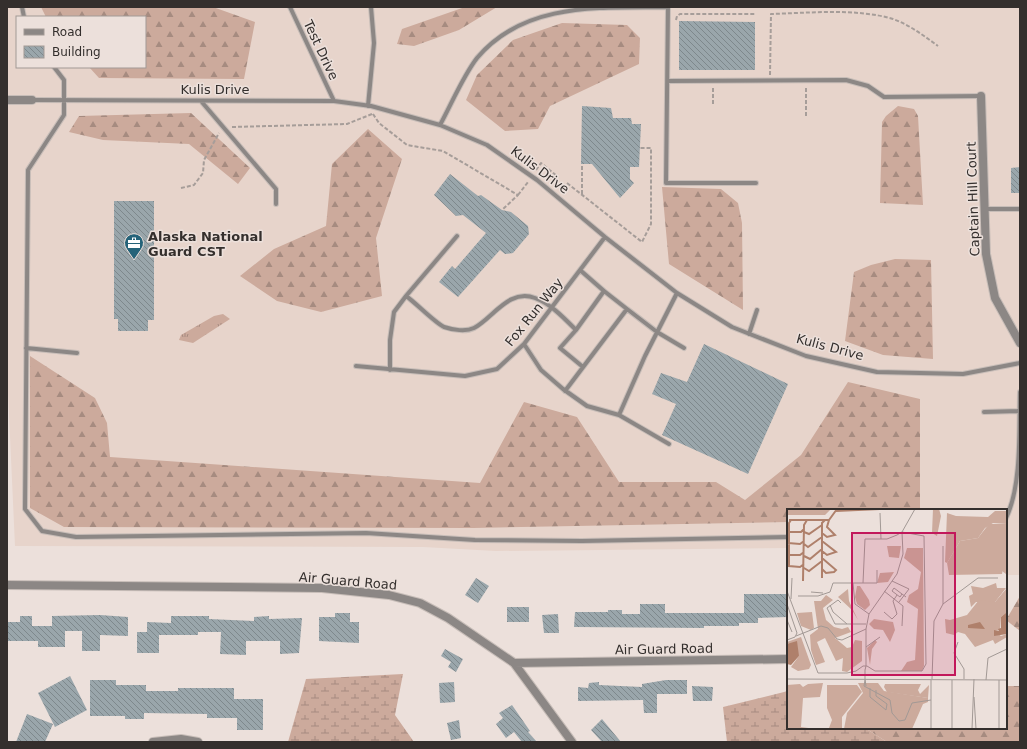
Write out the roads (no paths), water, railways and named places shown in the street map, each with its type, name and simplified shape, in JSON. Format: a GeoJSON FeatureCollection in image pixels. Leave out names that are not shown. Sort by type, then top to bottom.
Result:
{"type":"FeatureCollection","features":[{"type":"Feature","properties":{"kind":"street","name":"Captain Hill Court"},"geometry":{"type":"LineString","coordinates":[[981,96],[986,254],[995,298],[1020,343]]}},
{"type":"Feature","properties":{"kind":"street","name":"Kulis Drive"},"geometry":{"type":"LineString","coordinates":[[7,100],[32,100]]}},
{"type":"Feature","properties":{"kind":"street","name":"Air Guard Road"},"geometry":{"type":"LineString","coordinates":[[7,585],[322,588],[389,595],[420,603],[448,618],[514,663],[787,659]]}},
{"type":"Feature","properties":{"kind":"street"},"geometry":{"type":"LineString","coordinates":[[514,663],[572,742]]}},
{"type":"Feature","properties":{"kind":"street"},"geometry":{"type":"LineString","coordinates":[[152,742],[181,740],[198,742]]}},
{"type":"Feature","properties":{"kind":"lane","name":"Test Drive"},"geometry":{"type":"LineString","coordinates":[[290,7],[334,101]]}},
{"type":"Feature","properties":{"kind":"lane"},"geometry":{"type":"LineString","coordinates":[[368,106],[374,43],[371,7]]}},
{"type":"Feature","properties":{"kind":"lane"},"geometry":{"type":"LineString","coordinates":[[440,125],[477,59],[500,36],[514,28],[556,12],[589,8],[668,7],[666,183],[756,182]]}},
{"type":"Feature","properties":{"kind":"lane"},"geometry":{"type":"LineString","coordinates":[[55,68],[64,80],[64,115],[28,170],[25,509],[42,531],[76,537],[366,533],[483,540],[582,541],[787,537]]}},
{"type":"Feature","properties":{"kind":"lane"},"geometry":{"type":"LineString","coordinates":[[668,81],[846,80],[868,86],[884,97],[981,96]]}},
{"type":"Feature","properties":{"kind":"lane","name":"Kulis Drive"},"geometry":{"type":"LineString","coordinates":[[32,100],[334,101],[368,106],[440,125],[487,145],[537,180],[606,237],[677,292],[732,327],[749,334],[806,356],[877,372],[963,374],[1020,363]]}},
{"type":"Feature","properties":{"kind":"lane"},"geometry":{"type":"LineString","coordinates":[[201,101],[276,189],[276,204]]}},
{"type":"Feature","properties":{"kind":"lane"},"geometry":{"type":"LineString","coordinates":[[984,209],[1020,209]]}},
{"type":"Feature","properties":{"kind":"lane"},"geometry":{"type":"LineString","coordinates":[[390,370],[390,340],[394,312],[456,236]]}},
{"type":"Feature","properties":{"kind":"lane","name":"Fox Run Way"},"geometry":{"type":"LineString","coordinates":[[356,366],[465,376],[497,369],[524,344],[606,237]]}},
{"type":"Feature","properties":{"kind":"lane"},"geometry":{"type":"LineString","coordinates":[[580,270],[604,291],[657,332],[684,348]]}},
{"type":"Feature","properties":{"kind":"lane"},"geometry":{"type":"LineString","coordinates":[[584,367],[560,348],[576,330],[604,291]]}},
{"type":"Feature","properties":{"kind":"lane"},"geometry":{"type":"LineString","coordinates":[[619,415],[677,292]]}},
{"type":"Feature","properties":{"kind":"lane"},"geometry":{"type":"LineString","coordinates":[[406,296],[443,326],[459,330],[474,328],[502,304],[518,297],[534,297],[552,307],[576,330]]}},
{"type":"Feature","properties":{"kind":"lane"},"geometry":{"type":"LineString","coordinates":[[565,391],[627,308]]}},
{"type":"Feature","properties":{"kind":"lane"},"geometry":{"type":"LineString","coordinates":[[749,334],[757,310]]}},
{"type":"Feature","properties":{"kind":"lane"},"geometry":{"type":"LineString","coordinates":[[524,344],[541,370],[565,391],[587,406],[619,415],[669,444]]}},
{"type":"Feature","properties":{"kind":"lane"},"geometry":{"type":"LineString","coordinates":[[26,348],[77,353]]}},
{"type":"Feature","properties":{"kind":"lane"},"geometry":{"type":"LineString","coordinates":[[1007,516],[1012,506],[1016,480],[1020,392]]}},
{"type":"Feature","properties":{"kind":"lane"},"geometry":{"type":"LineString","coordinates":[[984,412],[1019,411]]}},
{"type":"Feature","properties":{"kind":"place","name":"Alaska National Guard CST"},"geometry":{"type":"Point","coordinates":[134,260]}}]}
